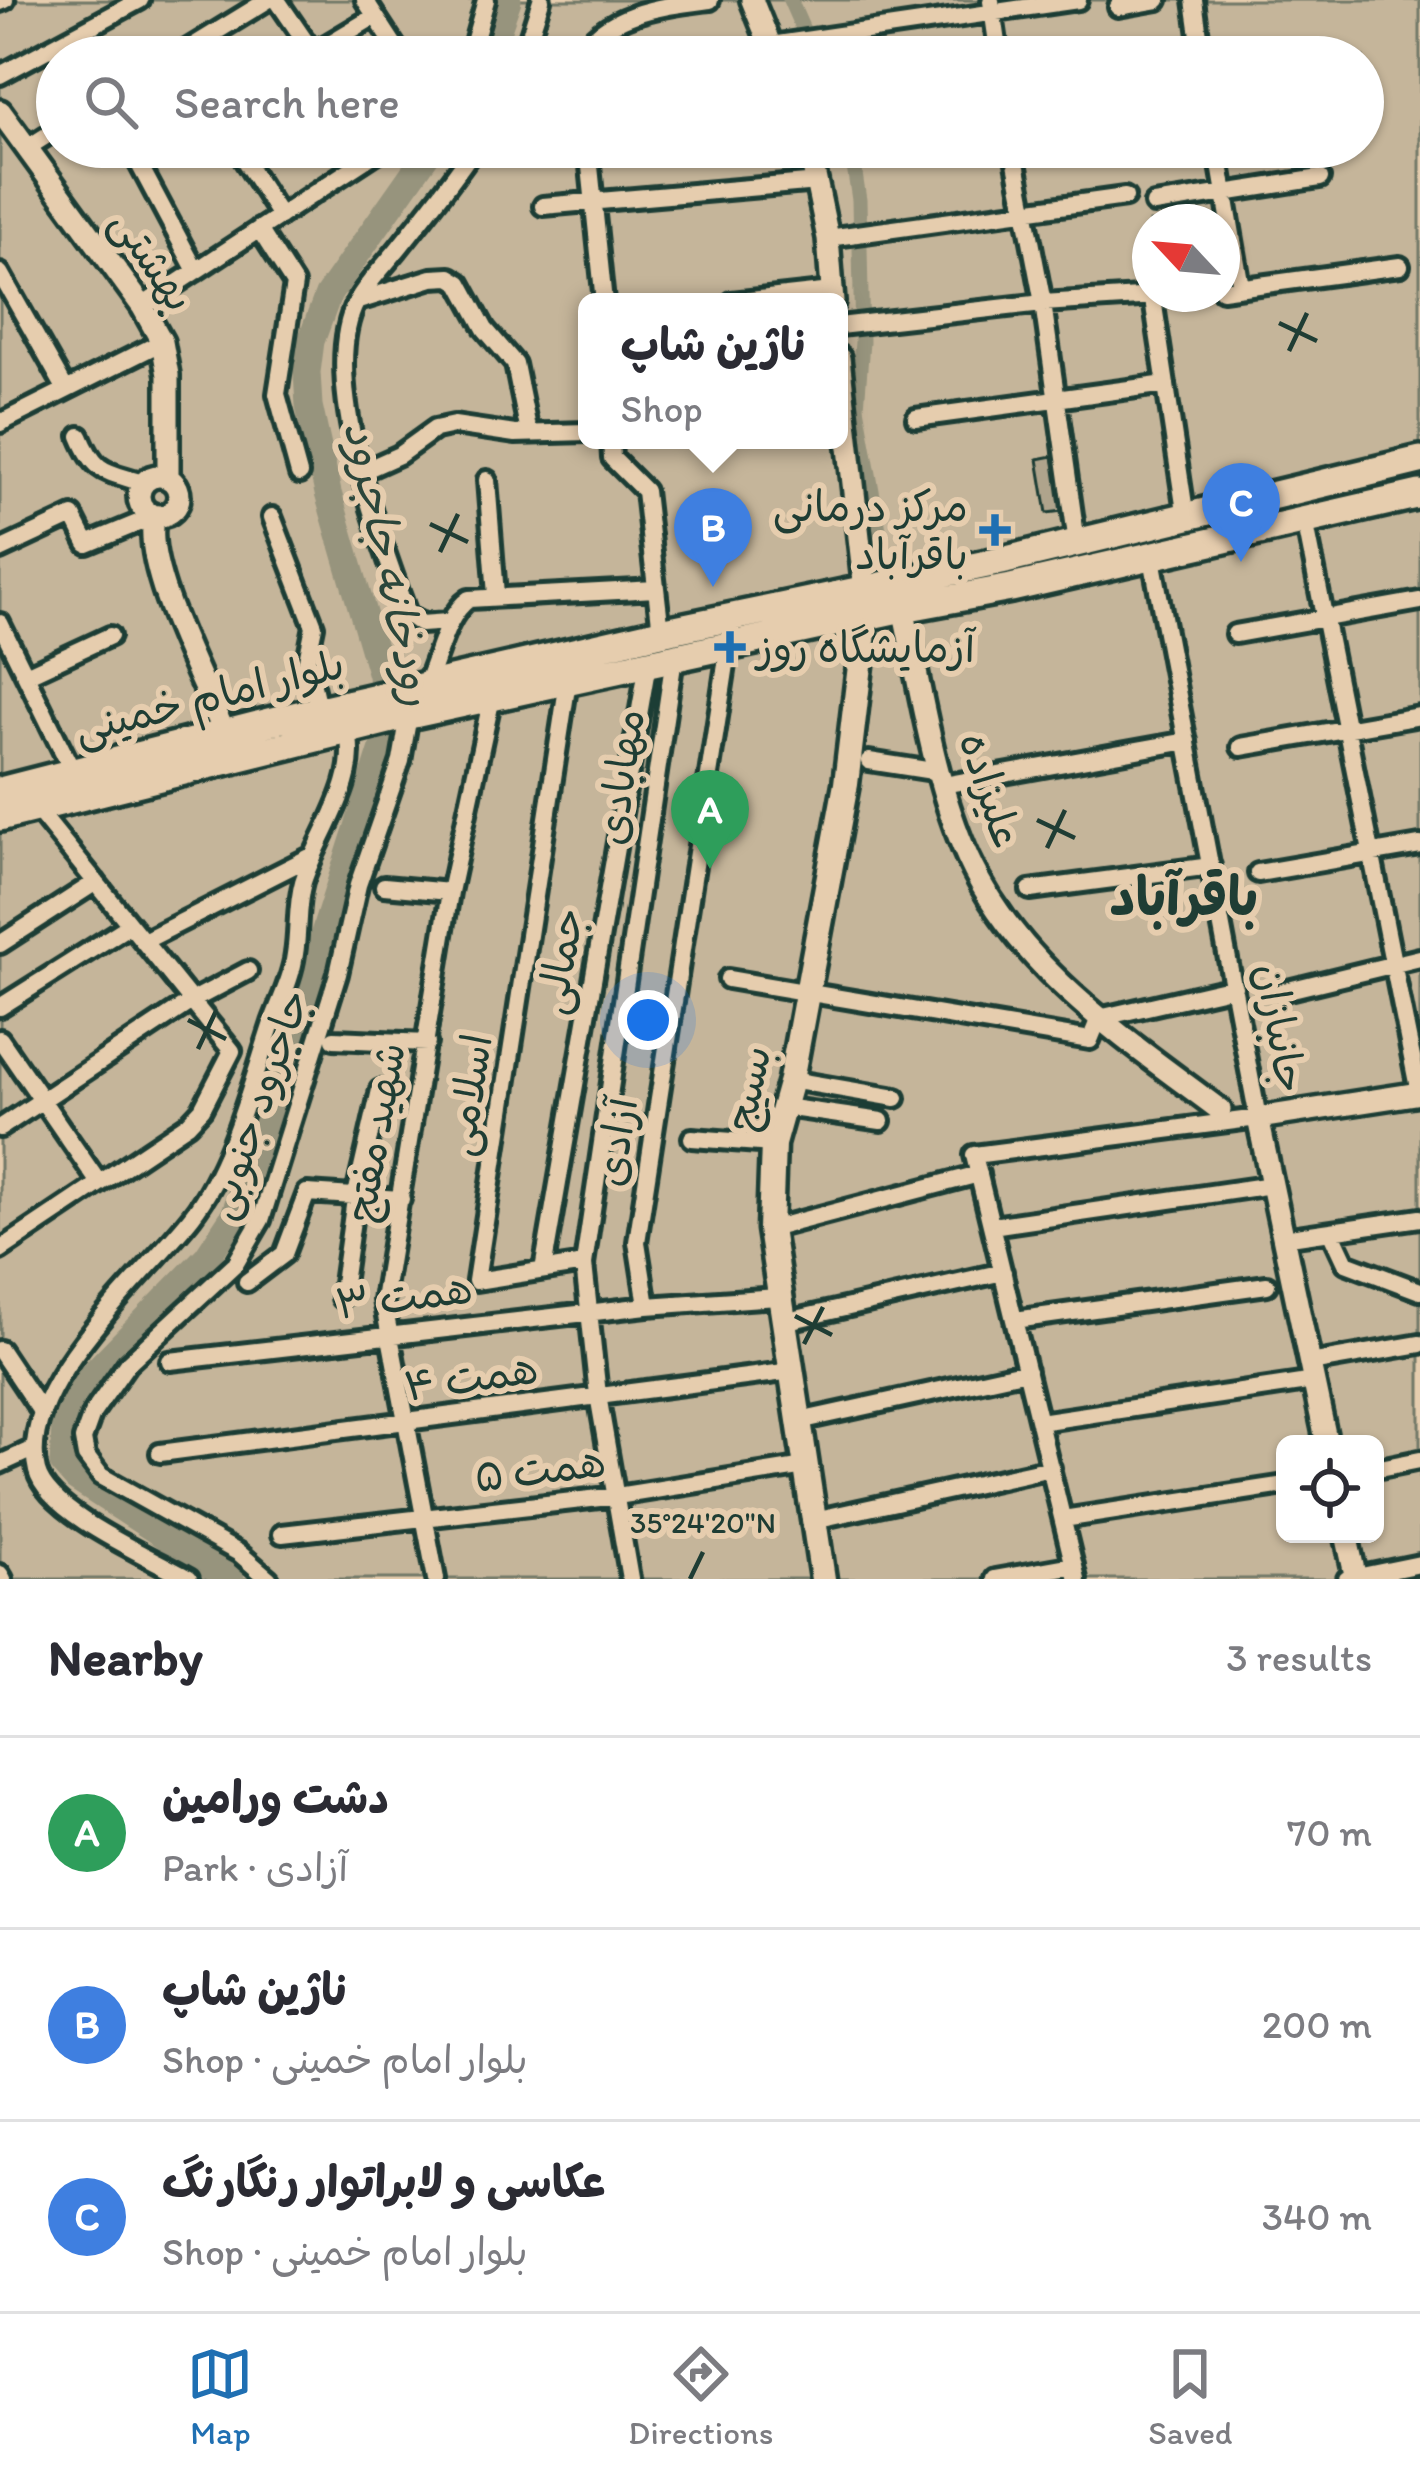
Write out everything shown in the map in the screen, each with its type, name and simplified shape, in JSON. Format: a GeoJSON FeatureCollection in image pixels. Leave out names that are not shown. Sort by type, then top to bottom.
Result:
{"type":"FeatureCollection","features":[{"type":"Feature","properties":{"kind":"main road","name":"بلوار امام خمینی"},"geometry":{"type":"LineString","coordinates":[[0,791],[224,732],[492,697],[729,645],[1077,543],[1420,460]]}},
{"type":"Feature","properties":{"kind":"main road","name":"بلوار امام خمینی"},"geometry":{"type":"LineString","coordinates":[[418,705],[661,632],[865,603],[903,608],[1011,588],[1420,494]]}},
{"type":"Feature","properties":{"kind":"main road","name":"بسیج"},"geometry":{"type":"LineString","coordinates":[[823,1579],[770,1229],[773,1144],[791,1080],[846,784],[865,603]]}},
{"type":"Feature","properties":{"kind":"main road","name":"بلوار امام خمینی"},"geometry":{"type":"LineString","coordinates":[[0,818],[337,716]]}},
{"type":"Feature","properties":{"kind":"street"},"geometry":{"type":"LineString","coordinates":[[73,36],[140,0]]}},
{"type":"Feature","properties":{"kind":"street"},"geometry":{"type":"LineString","coordinates":[[212,36],[272,0],[299,36]]}},
{"type":"Feature","properties":{"kind":"street"},"geometry":{"type":"LineString","coordinates":[[476,36],[486,0]]}},
{"type":"Feature","properties":{"kind":"street"},"geometry":{"type":"LineString","coordinates":[[530,36],[541,0]]}},
{"type":"Feature","properties":{"kind":"street"},"geometry":{"type":"LineString","coordinates":[[600,36],[633,13],[710,0]]}},
{"type":"Feature","properties":{"kind":"street"},"geometry":{"type":"LineString","coordinates":[[752,0],[767,36]]}},
{"type":"Feature","properties":{"kind":"street"},"geometry":{"type":"LineString","coordinates":[[831,36],[992,5],[1078,0]]}},
{"type":"Feature","properties":{"kind":"street"},"geometry":{"type":"LineString","coordinates":[[1118,8],[1158,0]]}},
{"type":"Feature","properties":{"kind":"street"},"geometry":{"type":"LineString","coordinates":[[1193,0],[1199,36]]}},
{"type":"Feature","properties":{"kind":"street"},"geometry":{"type":"LineString","coordinates":[[992,5],[996,36]]}},
{"type":"Feature","properties":{"kind":"street"},"geometry":{"type":"LineString","coordinates":[[337,36],[370,8],[388,36]]}},
{"type":"Feature","properties":{"kind":"street"},"geometry":{"type":"LineString","coordinates":[[0,75],[36,56]]}},
{"type":"Feature","properties":{"kind":"street","name":"بهشتی"},"geometry":{"type":"LineString","coordinates":[[0,111],[36,160]]}},
{"type":"Feature","properties":{"kind":"street"},"geometry":{"type":"LineString","coordinates":[[27,148],[36,142]]}},
{"type":"Feature","properties":{"kind":"street","name":"بهشتی"},"geometry":{"type":"LineString","coordinates":[[42,168],[142,306],[162,342],[168,374],[168,477]]}},
{"type":"Feature","properties":{"kind":"street"},"geometry":{"type":"LineString","coordinates":[[141,168],[196,271]]}},
{"type":"Feature","properties":{"kind":"street"},"geometry":{"type":"LineString","coordinates":[[249,168],[280,216]]}},
{"type":"Feature","properties":{"kind":"street"},"geometry":{"type":"LineString","coordinates":[[142,306],[351,168]]}},
{"type":"Feature","properties":{"kind":"street"},"geometry":{"type":"LineString","coordinates":[[448,622],[421,624],[407,614],[361,472],[343,357],[344,337],[357,301],[461,168]]}},
{"type":"Feature","properties":{"kind":"street"},"geometry":{"type":"LineString","coordinates":[[590,168],[603,293]]}},
{"type":"Feature","properties":{"kind":"street"},"geometry":{"type":"LineString","coordinates":[[814,168],[832,293]]}},
{"type":"Feature","properties":{"kind":"street"},"geometry":{"type":"LineString","coordinates":[[1017,168],[1043,303],[1077,543]]}},
{"type":"Feature","properties":{"kind":"street"},"geometry":{"type":"LineString","coordinates":[[1220,168],[1241,287],[1400,266]]}},
{"type":"Feature","properties":{"kind":"street"},"geometry":{"type":"LineString","coordinates":[[1154,203],[1320,178]]}},
{"type":"Feature","properties":{"kind":"street"},"geometry":{"type":"LineString","coordinates":[[543,206],[818,182]]}},
{"type":"Feature","properties":{"kind":"street"},"geometry":{"type":"LineString","coordinates":[[827,238],[1124,197]]}},
{"type":"Feature","properties":{"kind":"street"},"geometry":{"type":"LineString","coordinates":[[259,229],[294,284],[277,394],[299,474]]}},
{"type":"Feature","properties":{"kind":"street"},"geometry":{"type":"LineString","coordinates":[[0,273],[66,390]]}},
{"type":"Feature","properties":{"kind":"street"},"geometry":{"type":"LineString","coordinates":[[357,301],[432,278],[450,277],[460,283],[485,328],[515,364],[529,434]]}},
{"type":"Feature","properties":{"kind":"street"},"geometry":{"type":"LineString","coordinates":[[848,325],[1043,303],[1132,299]]}},
{"type":"Feature","properties":{"kind":"street"},"geometry":{"type":"LineString","coordinates":[[1155,312],[1186,518]]}},
{"type":"Feature","properties":{"kind":"street"},"geometry":{"type":"LineString","coordinates":[[0,423],[162,342]]}},
{"type":"Feature","properties":{"kind":"street"},"geometry":{"type":"LineString","coordinates":[[916,418],[1166,384]]}},
{"type":"Feature","properties":{"kind":"street"},"geometry":{"type":"LineString","coordinates":[[361,472],[399,455],[435,429],[454,425],[529,434],[578,432]]}},
{"type":"Feature","properties":{"kind":"street"},"geometry":{"type":"LineString","coordinates":[[80,436],[92,464],[100,470],[143,483]]}},
{"type":"Feature","properties":{"kind":"street"},"geometry":{"type":"LineString","coordinates":[[848,443],[865,603]]}},
{"type":"Feature","properties":{"kind":"street"},"geometry":{"type":"LineString","coordinates":[[612,449],[612,458],[646,490],[661,632]]}},
{"type":"Feature","properties":{"kind":"street"},"geometry":{"type":"LineString","coordinates":[[0,550],[74,516],[87,544],[168,514],[180,499],[178,486],[168,477],[154,476],[143,483],[140,502],[155,516]]}},
{"type":"Feature","properties":{"kind":"street"},"geometry":{"type":"LineString","coordinates":[[488,480],[496,596]]}},
{"type":"Feature","properties":{"kind":"street"},"geometry":{"type":"LineString","coordinates":[[155,516],[151,527],[155,563],[224,732]]}},
{"type":"Feature","properties":{"kind":"street"},"geometry":{"type":"LineString","coordinates":[[189,1579],[56,1501],[39,1478],[33,1449],[40,1410],[60,1373],[196,1212],[218,1172],[294,961],[298,902],[352,765],[337,716],[307,660],[314,626],[272,517]]}},
{"type":"Feature","properties":{"kind":"street"},"geometry":{"type":"LineString","coordinates":[[770,1229],[976,1164],[1419,1093],[1305,520]]}},
{"type":"Feature","properties":{"kind":"street","name":"جانبازان"},"geometry":{"type":"LineString","coordinates":[[1151,553],[1258,1118],[1325,1435]]}},
{"type":"Feature","properties":{"kind":"street"},"geometry":{"type":"LineString","coordinates":[[418,705],[448,622],[469,598],[656,589]]}},
{"type":"Feature","properties":{"kind":"street"},"geometry":{"type":"LineString","coordinates":[[1234,634],[1420,601]]}},
{"type":"Feature","properties":{"kind":"street","name":"علیزاده"},"geometry":{"type":"LineString","coordinates":[[903,608],[941,779],[967,856],[1010,929],[1099,1018],[1220,1110]]}},
{"type":"Feature","properties":{"kind":"street"},"geometry":{"type":"LineString","coordinates":[[0,623],[73,772]]}},
{"type":"Feature","properties":{"kind":"street"},"geometry":{"type":"LineString","coordinates":[[26,675],[110,637]]}},
{"type":"Feature","properties":{"kind":"street","name":"آزادی"},"geometry":{"type":"LineString","coordinates":[[647,1306],[637,1242],[729,645]]}},
{"type":"Feature","properties":{"kind":"street","name":"مهابادی"},"geometry":{"type":"LineString","coordinates":[[584,1264],[661,660]]}},
{"type":"Feature","properties":{"kind":"street","name":"جمالی"},"geometry":{"type":"LineString","coordinates":[[543,1270],[661,660]]}},
{"type":"Feature","properties":{"kind":"street","name":"اسلامی"},"geometry":{"type":"LineString","coordinates":[[568,681],[476,1281],[584,1264]]}},
{"type":"Feature","properties":{"kind":"street","name":"شهید مفتح"},"geometry":{"type":"LineString","coordinates":[[436,1579],[382,1300],[450,892],[492,697]]}},
{"type":"Feature","properties":{"kind":"street","name":"جاجرود جنوبی"},"geometry":{"type":"LineString","coordinates":[[269,1579],[239,1553],[101,1476],[86,1456],[83,1439],[92,1414],[127,1364],[236,1263],[261,1220],[338,974],[358,885],[418,705]]}},
{"type":"Feature","properties":{"kind":"street"},"geometry":{"type":"LineString","coordinates":[[1241,748],[1420,716]]}},
{"type":"Feature","properties":{"kind":"street"},"geometry":{"type":"LineString","coordinates":[[869,761],[941,779],[1186,741]]}},
{"type":"Feature","properties":{"kind":"street"},"geometry":{"type":"LineString","coordinates":[[0,1250],[196,1116],[232,1051],[36,808]]}},
{"type":"Feature","properties":{"kind":"street"},"geometry":{"type":"LineString","coordinates":[[1258,873],[1420,845]]}},
{"type":"Feature","properties":{"kind":"street"},"geometry":{"type":"LineString","coordinates":[[145,941],[314,855]]}},
{"type":"Feature","properties":{"kind":"street"},"geometry":{"type":"LineString","coordinates":[[1030,890],[1211,866]]}},
{"type":"Feature","properties":{"kind":"street"},"geometry":{"type":"LineString","coordinates":[[0,944],[96,882]]}},
{"type":"Feature","properties":{"kind":"street"},"geometry":{"type":"LineString","coordinates":[[383,886],[450,892]]}},
{"type":"Feature","properties":{"kind":"street"},"geometry":{"type":"LineString","coordinates":[[0,1006],[130,925]]}},
{"type":"Feature","properties":{"kind":"street"},"geometry":{"type":"LineString","coordinates":[[1284,992],[1420,958]]}},
{"type":"Feature","properties":{"kind":"street"},"geometry":{"type":"LineString","coordinates":[[0,1128],[193,1000],[248,970]]}},
{"type":"Feature","properties":{"kind":"street"},"geometry":{"type":"LineString","coordinates":[[728,979],[1090,1040],[1099,1018],[1234,987]]}},
{"type":"Feature","properties":{"kind":"street"},"geometry":{"type":"LineString","coordinates":[[0,1039],[99,1183]]}},
{"type":"Feature","properties":{"kind":"street"},"geometry":{"type":"LineString","coordinates":[[334,1039],[427,1043]]}},
{"type":"Feature","properties":{"kind":"street"},"geometry":{"type":"LineString","coordinates":[[791,1080],[896,1098]]}},
{"type":"Feature","properties":{"kind":"street"},"geometry":{"type":"LineString","coordinates":[[341,1298],[355,1199],[380,1090]]}},
{"type":"Feature","properties":{"kind":"street"},"geometry":{"type":"LineString","coordinates":[[784,1107],[881,1121]]}},
{"type":"Feature","properties":{"kind":"street"},"geometry":{"type":"LineString","coordinates":[[692,1138],[773,1144]]}},
{"type":"Feature","properties":{"kind":"street"},"geometry":{"type":"LineString","coordinates":[[976,1164],[1075,1572],[995,1579]]}},
{"type":"Feature","properties":{"kind":"street"},"geometry":{"type":"LineString","coordinates":[[992,1226],[1272,1185]]}},
{"type":"Feature","properties":{"kind":"street"},"geometry":{"type":"LineString","coordinates":[[247,1282],[284,1254],[307,1193],[401,1199]]}},
{"type":"Feature","properties":{"kind":"street"},"geometry":{"type":"LineString","coordinates":[[1283,1238],[1420,1218]]}},
{"type":"Feature","properties":{"kind":"street"},"geometry":{"type":"LineString","coordinates":[[1332,1233],[1346,1263],[1420,1292]]}},
{"type":"Feature","properties":{"kind":"street"},"geometry":{"type":"LineString","coordinates":[[584,1264],[598,1395],[630,1579]]}},
{"type":"Feature","properties":{"kind":"street"},"geometry":{"type":"LineString","coordinates":[[647,1306],[780,1309],[1003,1272]]}},
{"type":"Feature","properties":{"kind":"street"},"geometry":{"type":"LineString","coordinates":[[1015,1320],[1267,1285]]}},
{"type":"Feature","properties":{"kind":"street","name":"همت ۳"},"geometry":{"type":"LineString","coordinates":[[170,1361],[647,1306]]}},
{"type":"Feature","properties":{"kind":"street"},"geometry":{"type":"LineString","coordinates":[[1040,1422],[1312,1372],[1420,1344]]}},
{"type":"Feature","properties":{"kind":"street"},"geometry":{"type":"LineString","coordinates":[[0,1350],[40,1410]]}},
{"type":"Feature","properties":{"kind":"street","name":"همت ۴"},"geometry":{"type":"LineString","coordinates":[[160,1453],[792,1371]]}},
{"type":"Feature","properties":{"kind":"street"},"geometry":{"type":"LineString","coordinates":[[800,1421],[1027,1372]]}},
{"type":"Feature","properties":{"kind":"street"},"geometry":{"type":"LineString","coordinates":[[0,1464],[33,1449]]}},
{"type":"Feature","properties":{"kind":"street"},"geometry":{"type":"LineString","coordinates":[[1384,1467],[1420,1460]]}},
{"type":"Feature","properties":{"kind":"street","name":"همت ۵"},"geometry":{"type":"LineString","coordinates":[[282,1534],[617,1496],[805,1466]]}},
{"type":"Feature","properties":{"kind":"street"},"geometry":{"type":"LineString","coordinates":[[814,1520],[1051,1468]]}},
{"type":"Feature","properties":{"kind":"street"},"geometry":{"type":"LineString","coordinates":[[1063,1519],[1276,1486]]}},
{"type":"Feature","properties":{"kind":"street"},"geometry":{"type":"LineString","coordinates":[[1348,1543],[1356,1578]]}},
{"type":"Feature","properties":{"kind":"street"},"geometry":{"type":"LineString","coordinates":[[1346,1579],[1420,1564]]}},
{"type":"Feature","properties":{"kind":"shaded area"},"geometry":{"type":"Polygon","coordinates":[[[0,0],[1420,0],[1420,1579],[0,1579],[0,0]]]}},
{"type":"Feature","properties":{"kind":"building"},"geometry":{"type":"Polygon","coordinates":[[[1053,456],[1063,511],[1047,513],[1038,459],[1053,456]]]}},
{"type":"Feature","properties":{"kind":"waterway","name":"رودخانه جاجرود"},"geometry":{"type":"LineString","coordinates":[[495,36],[508,0]]}},
{"type":"Feature","properties":{"kind":"waterway"},"geometry":{"type":"LineString","coordinates":[[790,0],[806,36]]}},
{"type":"Feature","properties":{"kind":"waterway","name":"رودخانه جاجرود"},"geometry":{"type":"LineString","coordinates":[[231,1579],[77,1479],[63,1463],[65,1426],[75,1399],[93,1374],[207,1257],[234,1216],[385,742],[381,675],[328,493],[309,406],[307,372],[311,341],[328,295],[417,168]]}},
{"type":"Feature","properties":{"kind":"waterway"},"geometry":{"type":"LineString","coordinates":[[854,168],[862,342],[857,407],[883,552]]}},
{"type":"Feature","properties":{"kind":"place","name":"مرکز درمانی باقرآباد"},"geometry":{"type":"Point","coordinates":[995,530]}},
{"type":"Feature","properties":{"kind":"place","name":"عکاسی و لابراتوار رنگارنگ"},"geometry":{"type":"Point","coordinates":[1241,562]}},
{"type":"Feature","properties":{"kind":"place","name":"ناژین شاپ"},"geometry":{"type":"Point","coordinates":[713,587]}},
{"type":"Feature","properties":{"kind":"place","name":"آزمایشگاه روز"},"geometry":{"type":"Point","coordinates":[730,647]}},
{"type":"Feature","properties":{"kind":"place","name":"دشت ورامین"},"geometry":{"type":"Point","coordinates":[710,869]}},
{"type":"Feature","properties":{"kind":"district","name":"باقرآباد"},"geometry":{"type":"Point","coordinates":[1184,896]}}]}
